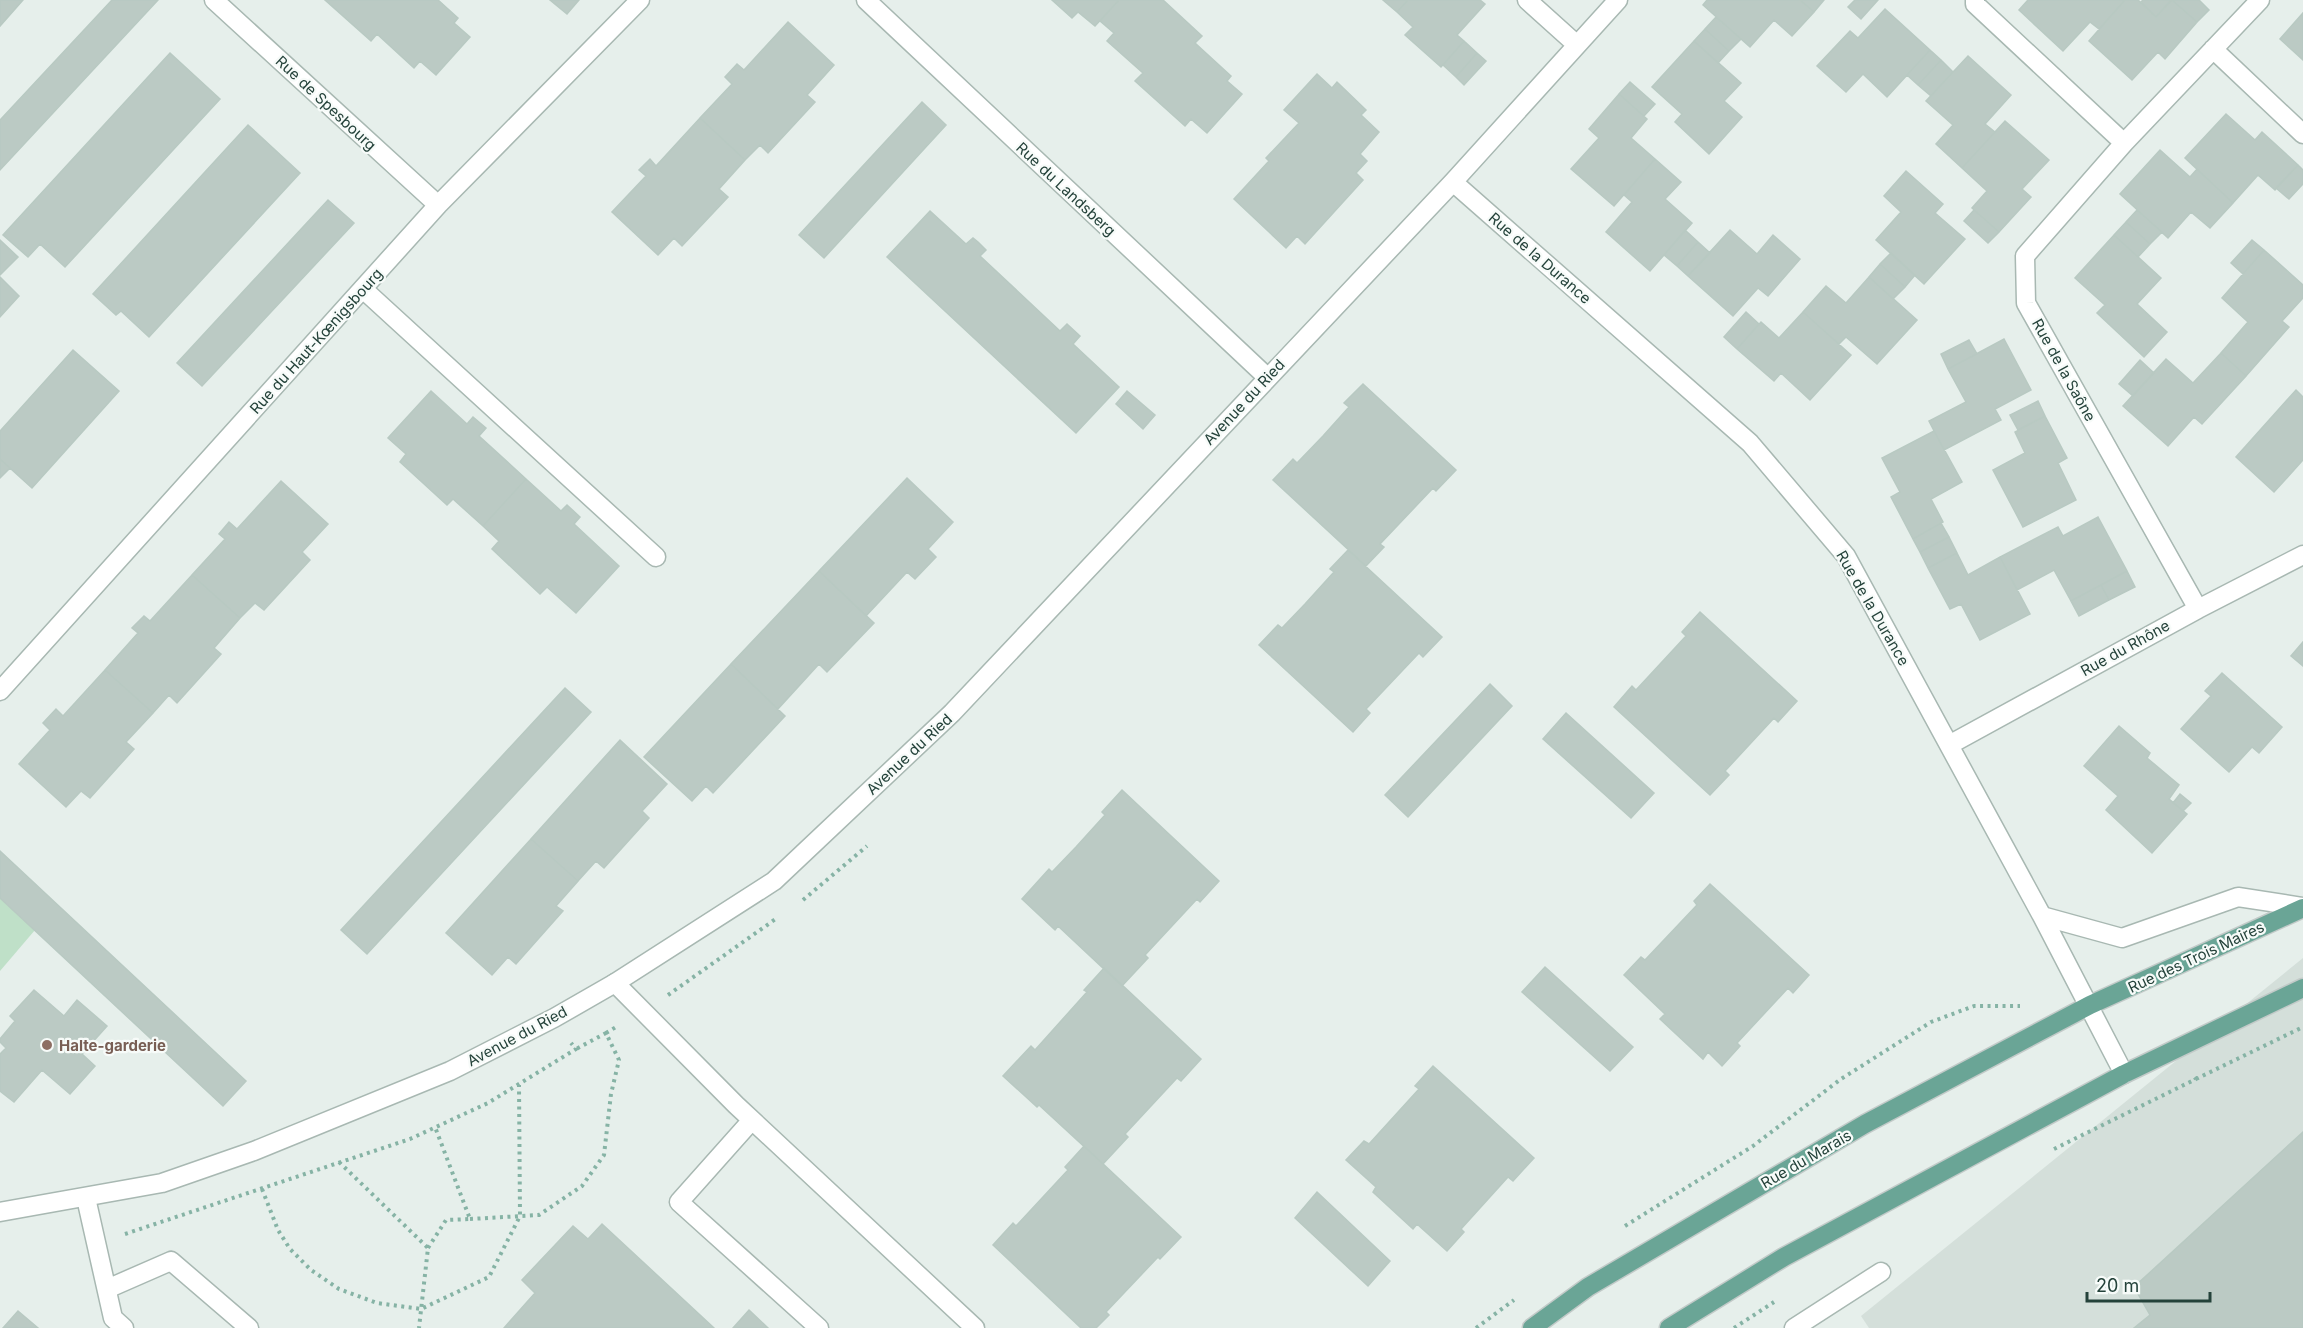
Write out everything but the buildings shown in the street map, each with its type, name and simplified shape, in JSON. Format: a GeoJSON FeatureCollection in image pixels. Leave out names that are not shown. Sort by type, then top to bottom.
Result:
{"type":"FeatureCollection","features":[{"type":"Feature","properties":{"kind":"main road","name":"Rue des Trois Maires"},"geometry":{"type":"LineString","coordinates":[[2090,1005],[2303,907]]}},
{"type":"Feature","properties":{"kind":"main road"},"geometry":{"type":"LineString","coordinates":[[1669,1328],[1784,1257],[2124,1074],[2303,988]]}},
{"type":"Feature","properties":{"kind":"main road","name":"Rue du Marais"},"geometry":{"type":"LineString","coordinates":[[1532,1328],[1588,1287],[1865,1124],[2090,1005]]}},
{"type":"Feature","properties":{"kind":"street","name":"Rue de Spesbourg"},"geometry":{"type":"LineString","coordinates":[[214,0],[438,205]]}},
{"type":"Feature","properties":{"kind":"street","name":"Rue du Haut-Kœnigsbourg"},"geometry":{"type":"LineString","coordinates":[[0,691],[438,205],[640,0]]}},
{"type":"Feature","properties":{"kind":"street","name":"Rue du Landsberg"},"geometry":{"type":"LineString","coordinates":[[866,0],[1268,378]]}},
{"type":"Feature","properties":{"kind":"street"},"geometry":{"type":"LineString","coordinates":[[1527,0],[1577,45]]}},
{"type":"Feature","properties":{"kind":"street","name":"Avenue du Ried"},"geometry":{"type":"LineString","coordinates":[[0,1212],[162,1183],[254,1151],[450,1071],[554,1018],[615,983],[774,881],[952,712],[1453,182],[1618,0]]}},
{"type":"Feature","properties":{"kind":"street"},"geometry":{"type":"LineString","coordinates":[[1975,0],[1975,4],[2124,143]]}},
{"type":"Feature","properties":{"kind":"street","name":"Rue de la Saône"},"geometry":{"type":"LineString","coordinates":[[2198,609],[2026,303],[2025,256],[2124,143],[2260,0]]}},
{"type":"Feature","properties":{"kind":"street"},"geometry":{"type":"LineString","coordinates":[[2213,49],[2303,134]]}},
{"type":"Feature","properties":{"kind":"street","name":"Rue de la Durance"},"geometry":{"type":"LineString","coordinates":[[1453,182],[1750,443],[1846,556],[2090,1005],[2124,1074]]}},
{"type":"Feature","properties":{"kind":"street"},"geometry":{"type":"LineString","coordinates":[[363,289],[656,557]]}},
{"type":"Feature","properties":{"kind":"street","name":"Rue du Rhône"},"geometry":{"type":"LineString","coordinates":[[1949,745],[2198,609],[2303,555]]}},
{"type":"Feature","properties":{"kind":"street","name":"Rue des Trois Maires"},"geometry":{"type":"LineString","coordinates":[[2042,916],[2122,938],[2238,897],[2303,907]]}},
{"type":"Feature","properties":{"kind":"street"},"geometry":{"type":"LineString","coordinates":[[615,983],[752,1120],[975,1328]]}},
{"type":"Feature","properties":{"kind":"street"},"geometry":{"type":"LineString","coordinates":[[752,1120],[679,1202],[819,1328]]}},
{"type":"Feature","properties":{"kind":"street"},"geometry":{"type":"LineString","coordinates":[[86,1198],[113,1318],[124,1328]]}},
{"type":"Feature","properties":{"kind":"street"},"geometry":{"type":"LineString","coordinates":[[107,1289],[171,1261],[249,1328]]}},
{"type":"Feature","properties":{"kind":"street"},"geometry":{"type":"LineString","coordinates":[[1794,1328],[1881,1272]]}},
{"type":"Feature","properties":{"kind":"path"},"geometry":{"type":"LineString","coordinates":[[798,904],[867,846]]}},
{"type":"Feature","properties":{"kind":"path"},"geometry":{"type":"LineString","coordinates":[[95,1240],[125,1234],[410,1139],[488,1103],[644,1010],[691,980],[778,918]]}},
{"type":"Feature","properties":{"kind":"path"},"geometry":{"type":"LineString","coordinates":[[1622,1228],[1753,1146],[1841,1079],[1931,1022],[1974,1006],[2012,1006]]}},
{"type":"Feature","properties":{"kind":"path"},"geometry":{"type":"LineString","coordinates":[[554,1018],[576,1049]]}},
{"type":"Feature","properties":{"kind":"path"},"geometry":{"type":"LineString","coordinates":[[2196,1079],[2303,1026]]}},
{"type":"Feature","properties":{"kind":"path"},"geometry":{"type":"LineString","coordinates":[[419,1328],[428,1248],[446,1220],[539,1215],[582,1186],[603,1155],[611,1094],[619,1060],[606,1033]]}},
{"type":"Feature","properties":{"kind":"path"},"geometry":{"type":"LineString","coordinates":[[262,1189],[278,1230],[290,1249],[311,1270],[339,1289],[377,1303],[421,1309],[489,1277],[520,1216],[519,1084]]}},
{"type":"Feature","properties":{"kind":"path"},"geometry":{"type":"LineString","coordinates":[[435,1127],[470,1219]]}},
{"type":"Feature","properties":{"kind":"path"},"geometry":{"type":"LineString","coordinates":[[339,1162],[428,1248]]}},
{"type":"Feature","properties":{"kind":"path"},"geometry":{"type":"LineString","coordinates":[[1476,1328],[1524,1293]]}},
{"type":"Feature","properties":{"kind":"shaded area"},"geometry":{"type":"Polygon","coordinates":[[[2303,958],[2303,1328],[1869,1328],[1861,1316],[2303,958]]]}},
{"type":"Feature","properties":{"kind":"green space"},"geometry":{"type":"Polygon","coordinates":[[[0,898],[35,930],[0,971],[0,898]]]}},
{"type":"Feature","properties":{"kind":"place","name":"Halte-garderie"},"geometry":{"type":"Point","coordinates":[47,1045]}}]}
